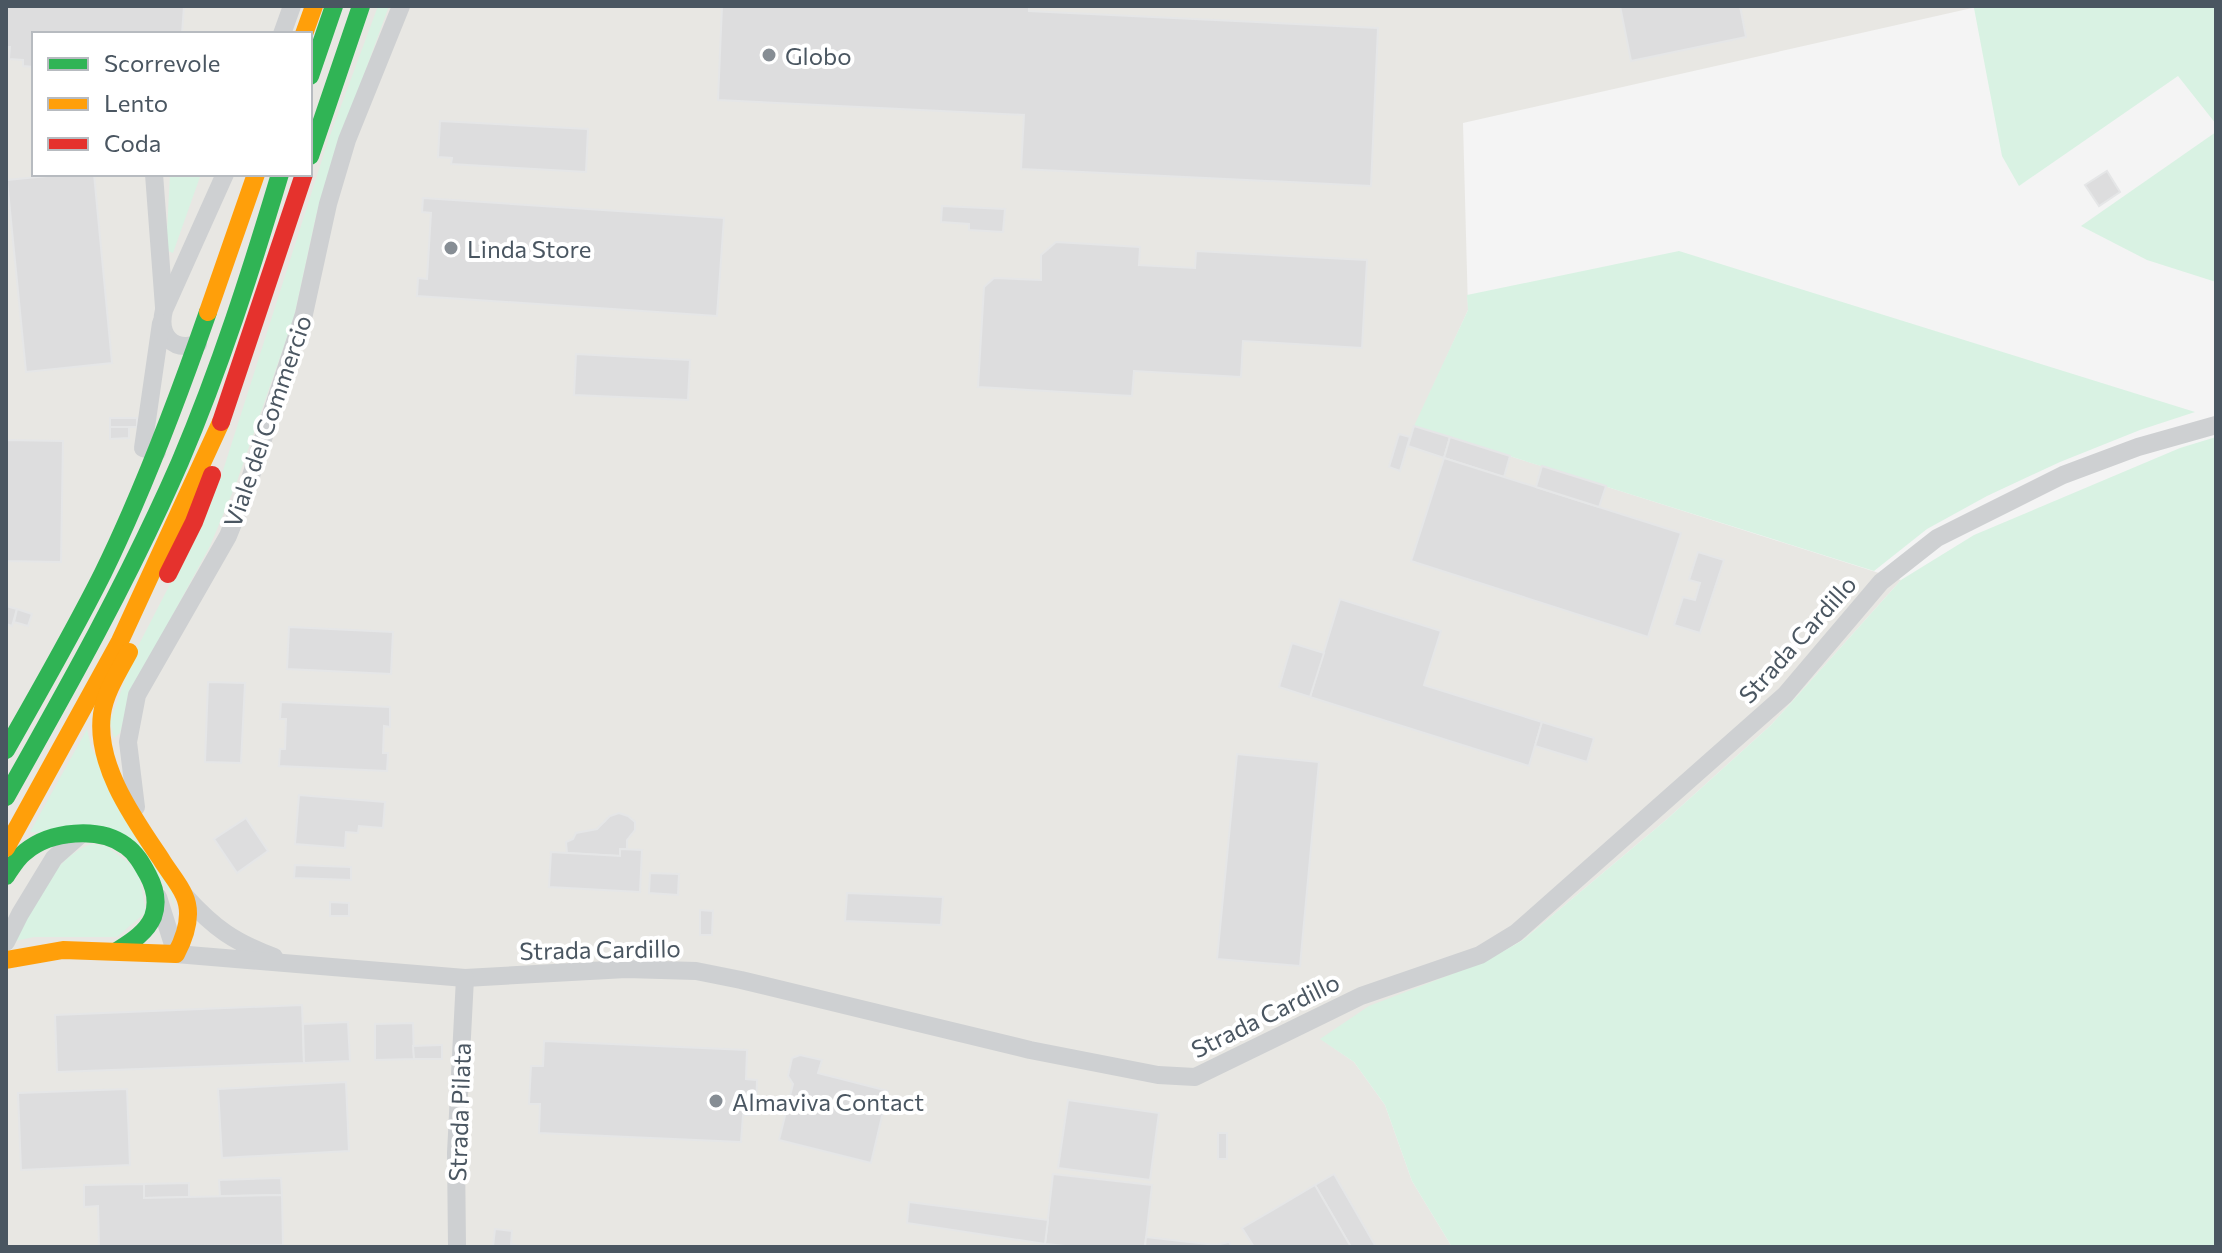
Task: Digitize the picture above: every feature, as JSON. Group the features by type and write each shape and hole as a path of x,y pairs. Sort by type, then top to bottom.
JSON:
{"main road":[{"path":"305,32 314,6"},
{"path":"312,70 334,6"},
{"path":"312,150 361,6"},
{"path":"6,750 115,548 157,452 255,176"},
{"path":"6,797 75,676 180,462 222,353 279,176"},
{"path":"6,848 120,641 172,532 229,403 303,176"},
{"path":"176,954 187,935 189,918 185,896 140,825 106,758 101,730 108,696 194,522 215,468 229,403"},
{"path":"6,876 32,847 66,835 110,838 131,849 150,876 157,906 142,935 117,951"},
{"name":"Strada Cardillo","path":"8,953 63,950 176,954"}],"street":[{"path":"283,32 292,6"},
{"name":"Viale del Commercio","path":"140,825 129,767 128,742 137,695 228,536 237,514 304,314 328,204 347,140 401,6"},
{"path":"154,176 162,316 166,337 178,345 198,344"},
{"path":"157,452 143,448 162,316 224,176"},
{"name":"Strada Cardillo","path":"176,954 465,978 626,969 696,971 1030,1050 1158,1075 1195,1077 1361,996 1480,955 1516,933 1785,695 1881,582 1937,538 2063,475 2138,447 2216,425"},
{"path":"8,953 54,858 80,835"},
{"path":"156,892 176,954"},
{"path":"185,896 207,921 234,941 295,964"},
{"name":"Strada Pilata","path":"457,1247 456,1153 465,978"}],"shaded area":[{"path":"6,6 1981,6 1463,123 1468,310 1415,426 1901,580 1771,725 1666,820 1523,940 1486,961 1321,1039 1354,1062 1385,1105 1412,1181 1452,1247 6,1247"}],"green space":[{"path":"378,6 389,6 331,165 316,216 294,317 236,484 210,546 130,694 120,733 114,738 110,722 134,654 198,530 220,480 328,141"},
{"path":"2216,6 2216,124 2178,76 2019,186 2002,156 1974,8"},
{"path":"2216,132 2216,282 2147,260 2081,226"},
{"path":"170,176 200,176 173,253 166,250"},
{"path":"1679,251 2195,412 2060,462 1987,496 1927,529 1874,571 1414,426 1468,310 1467,295"},
{"path":"2216,437 2216,1247 1452,1247 1412,1181 1385,1105 1354,1062 1320,1039 1369,1006 1486,961 1523,940 1666,820 1771,725 1901,580 1974,535 2180,448"},
{"path":"87,729 91,747 172,892 175,910 170,893 136,841 30,832"},
{"path":"91,844 106,846 138,870 146,912 117,937 34,937 15,941 54,872 65,860"}],"building":[{"path":"7,6 184,6 182,32 32,32 32,67 23,66 23,60 9,59 10,47 6,47"},
{"path":"722,6 1029,6 1029,11 1378,28 1371,186 1021,169 1024,115 718,100"},
{"path":"1620,6 1740,6 1746,37 1631,61"},
{"path":"440,121 588,129 586,172 451,164 452,158 438,157"},
{"path":"2107,171 2120,192 2099,206 2085,185"},
{"path":"94,176 112,363 26,372 7,180"},
{"path":"423,198 724,218 717,316 417,296 418,278 427,279 431,213 422,212"},
{"path":"942,206 1005,209 1003,232 969,230 969,224 941,222"},
{"path":"1056,242 1140,247 1139,265 1195,268 1196,251 1367,260 1362,348 1243,341 1241,377 1134,371 1132,396 978,387 984,287 994,278 1041,280 1041,255"},
{"path":"576,354 690,360 688,400 574,395"},
{"path":"110,418 137,418 137,427 110,427"},
{"path":"1414,426 1450,437 1444,458 1408,446"},
{"path":"110,427 129,427 129,438 110,439"},
{"path":"1399,434 1410,437 1400,471 1389,467"},
{"path":"1450,437 1510,456 1504,477 1444,458"},
{"path":"6,440 63,441 61,562 6,561"},
{"path":"1444,458 1681,533 1648,637 1411,561"},
{"path":"1542,466 1606,486 1599,507 1536,487"},
{"path":"1698,552 1724,560 1700,633 1674,625 1683,597 1695,600 1700,583 1689,580"},
{"path":"1340,599 1441,631 1424,685 1542,722 1529,766 1310,697"},
{"path":"6,606 17,609 12,626 6,624"},
{"path":"17,609 32,614 28,626 14,622"},
{"path":"289,627 393,632 391,674 287,669"},
{"path":"1292,643 1324,653 1310,697 1279,687"},
{"path":"208,682 245,683 241,763 205,762"},
{"path":"281,702 390,707 390,727 384,726 383,753 388,753 387,771 279,766 280,749 285,749 286,719 280,719"},
{"path":"1542,722 1594,738 1587,762 1535,746"},
{"path":"1237,754 1319,762 1300,966 1217,959"},
{"path":"299,795 385,802 383,828 359,826 358,833 346,832 345,848 295,844"},
{"path":"619,813 635,822 635,830 627,840 627,849 620,849 620,856 567,853 566,842 573,839 576,833 597,829 610,816"},
{"path":"246,818 268,851 237,873 214,839"},
{"path":"620,849 642,850 640,892 549,887 551,852 620,856"},
{"path":"295,865 351,867 351,880 294,878"},
{"path":"650,873 679,874 678,895 649,893"},
{"path":"847,893 943,897 941,925 845,921"},
{"path":"330,902 349,903 349,916 330,916"},
{"path":"700,910 713,911 712,935 700,935"},
{"path":"302,1005 304,1063 57,1072 55,1015"},
{"path":"348,1022 350,1061 304,1063 303,1024"},
{"path":"413,1023 414,1059 375,1060 375,1024"},
{"path":"544,1041 747,1050 746,1079 757,1080 756,1115 743,1115 741,1142 539,1133 540,1104 529,1104 531,1066 543,1066"},
{"path":"442,1045 442,1059 414,1059 413,1046"},
{"path":"800,1055 822,1060 818,1073 888,1091 871,1163 779,1140 793,1084 788,1076 792,1058"},
{"path":"346,1082 349,1151 222,1158 218,1089"},
{"path":"127,1089 130,1165 21,1170 18,1093"},
{"path":"1068,1100 1159,1113 1150,1180 1058,1168"},
{"path":"1218,1133 1227,1133 1227,1159 1218,1159"},
{"path":"1053,1174 1152,1185 1145,1247 1045,1244"},
{"path":"1334,1174 1376,1247 1351,1247 1315,1185"},
{"path":"281,1178 282,1195 220,1196 219,1180"},
{"path":"189,1183 189,1197 144,1198 144,1184"},
{"path":"144,1184 144,1198 282,1195 283,1245 99,1247 98,1206 84,1207 84,1185"},
{"path":"1315,1185 1351,1247 1254,1247 1242,1228"},
{"path":"909,1202 1048,1220 1045,1244 907,1223"},
{"path":"495,1229 512,1231 511,1244 523,1247 493,1247"},
{"path":"1146,1237 1216,1245 1229,1242 1232,1247 1145,1247"}],"traffic: fast":[{"path":"312,70 334,6"},
{"path":"312,150 361,6"},
{"path":"6,797 119,590 180,462 234,319 279,176"},
{"path":"6,750 80,618 118,541 159,444 208,312"},
{"path":"6,876 25,852 48,839 89,834 126,846 150,880 155,906 146,928 117,951"}],"traffic: slow":[{"path":"305,32 314,6"},
{"path":"208,312 255,176"},
{"path":"6,848 120,641 221,422"},
{"path":"6,960 63,950 176,954 182,940 188,918 187,902 139,827 110,772 104,753 102,714 106,698 129,652"}],"traffic: jam":[{"path":"221,422 303,176"},
{"path":"168,574 194,522 212,475"}],"place":[{"name":"Globo","path":"769,55"},
{"name":"Linda Store","path":"451,248"},
{"name":"Almaviva Contact","path":"716,1101"}]}
